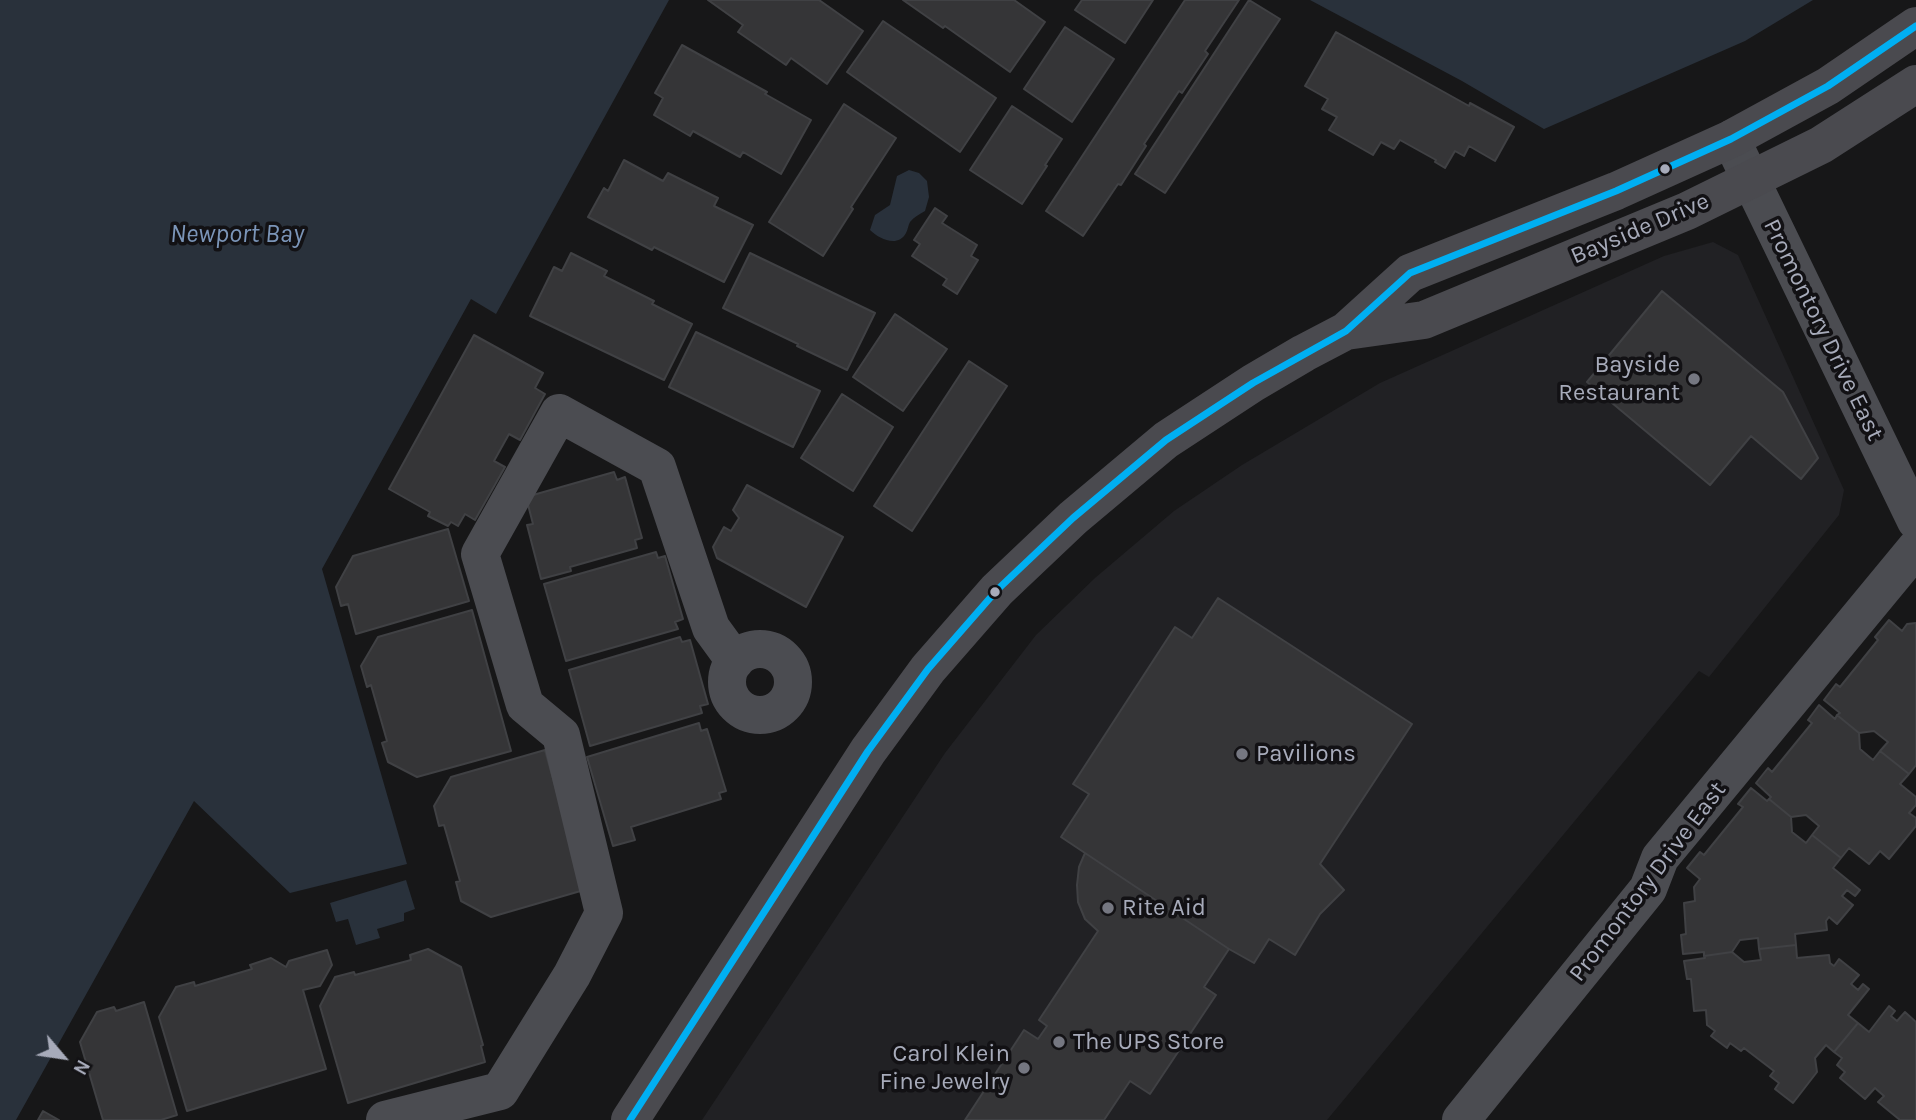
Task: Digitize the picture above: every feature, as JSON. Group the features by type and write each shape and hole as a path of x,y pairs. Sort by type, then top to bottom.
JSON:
{"main road":[{"name":"Bayside Drive","path":"630,1120 868,751 928,669 997,590 1073,518 1166,440 1253,383 1346,331 1410,273 1616,191 1731,139 1828,86 1916,26"},
{"name":"Bayside Drive","path":"1346,331 1423,320 1687,211 1821,145 1916,84"}],"street":[{"name":"Promontory Drive East","path":"1731,139 1916,521"},
{"path":"385,1120 500,1091 572,975 604,914 561,735 525,705 480,554 559,413 657,467 711,628 734,661"},
{"name":"Promontory Drive East","path":"1461,1120 1648,889 1660,858 1916,548"}],"shaded area":[{"path":"1713,242 1738,255 1844,490 1839,515 1709,677 1699,671 1327,1120 702,1120 945,753 1036,635 1095,578 1174,511 1242,465 1380,383 1664,256"}],"water":[{"name":"Newport Bay","path":"0,0 669,0 496,314 471,299 322,569 407,864 290,893 194,801 16,1120 0,1120"},
{"path":"1310,0 1813,0 1745,41 1544,129 1462,81"},
{"path":"909,170 919,173 927,181 929,197 925,211 910,222 903,238 888,241 870,230 875,215 890,205 897,176"},
{"path":"406,880 415,909 404,913 404,921 377,929 380,938 356,945 348,919 336,922 330,903"}],"building":[{"path":"708,0 819,0 863,31 827,84 791,58 786,65 738,32 743,25"},
{"path":"903,0 1014,0 1045,22 1010,72"},
{"path":"1082,0 1153,0 1125,43 1075,10"},
{"path":"1185,0 1239,0 1205,51 1208,54 1182,93 1179,91 1121,185 1118,184 1083,236 1046,211"},
{"path":"1249,0 1280,19 1165,193 1135,174"},
{"path":"883,21 996,98 960,152 847,72"},
{"path":"1065,27 1114,59 1072,122 1024,89"},
{"path":"1336,32 1469,106 1470,103 1514,127 1495,161 1469,146 1464,156 1455,151 1445,168 1400,140 1394,149 1381,142 1373,155 1329,130 1337,117 1322,109 1328,99 1305,86"},
{"path":"682,45 811,120 781,174 743,152 740,157 693,131 690,136 654,115 663,98 655,93"},
{"path":"844,104 896,138 823,256 769,222"},
{"path":"1012,106 1062,139 1022,204 970,170"},
{"path":"624,160 663,181 668,173 718,198 714,206 753,225 724,282 654,247 652,250 588,217 604,188 608,191"},
{"path":"935,208 947,216 942,223 977,245 971,256 978,260 957,294 943,285 947,279 912,256 920,244 914,240"},
{"path":"571,253 607,271 604,276 692,324 664,380 530,316 554,267 562,271"},
{"path":"750,253 875,313 847,370 723,308"},
{"path":"1662,291 1783,392 1818,458 1801,479 1751,436 1710,485 1587,382"},
{"path":"895,314 947,349 903,411 853,377"},
{"path":"696,332 820,391 793,447 669,387"},
{"path":"474,335 543,373 535,388 545,394 520,440 509,434 494,461 505,467 475,520 465,514 458,526 451,522 448,526 428,516 430,512 389,489"},
{"path":"969,361 1007,386 912,531 874,506"},
{"path":"842,394 893,427 853,491 801,458"},
{"path":"614,472 617,480 625,477 642,538 635,540 637,548 570,567 571,571 541,579 527,525 533,524 526,497"},
{"path":"747,485 843,537 806,607 717,558 713,547 724,527 731,531 739,518 733,510"},
{"path":"448,529 469,601 356,634 348,604 341,606 336,587 353,556"},
{"path":"656,552 658,558 665,556 683,619 675,622 678,629 566,661 544,584"},
{"name":"Pavilions","path":"1218,598 1412,724 1320,864 1344,890 1320,914 1295,955 1269,939 1254,963 1061,837 1089,794 1073,784 1175,627 1192,638"},
{"path":"472,610 511,751 417,777 388,762 382,743 387,741 371,685 367,687 361,666 378,637"},
{"path":"1889,620 1902,631 1907,624 1916,623 1916,765 1909,774 1880,751 1888,742 1874,731 1859,733 1824,700 1836,684 1840,687 1878,640 1875,637"},
{"path":"680,637 682,642 690,640 708,704 700,706 702,713 590,746 569,670"},
{"path":"1819,705 1835,719 1837,715 1859,733 1860,749 1873,760 1880,751 1909,774 1900,784 1916,797 1916,805 1909,813 1916,818 1916,826 1889,859 1880,851 1869,864 1849,848 1841,858 1812,835 1819,826 1806,815 1791,817 1769,799 1771,797 1756,783 1768,768 1772,772 1812,723 1808,720"},
{"path":"699,723 701,731 707,729 726,791 719,793 721,799 631,827 635,840 613,846 587,757"},
{"path":"545,750 584,890 491,917 461,901 456,882 460,881 444,825 439,826 434,806 451,777"},
{"path":"1751,788 1791,817 1792,832 1806,843 1812,835 1841,858 1833,868 1860,890 1855,896 1847,890 1842,896 1853,905 1837,924 1829,917 1826,921 1827,930 1795,934 1796,945 1759,949 1758,938 1740,940 1732,952 1704,956 1704,952 1683,954 1681,935 1686,934 1684,903 1695,901 1694,887 1700,879 1687,868 1700,852 1704,855 1743,807 1738,804"},
{"path":"1085,853 1229,949 1204,987 1216,995 1150,1094 1130,1081 1104,1120 965,1120 1024,1030 1038,1039 1047,1026 1039,1020 1098,931 1085,919 1078,902 1079,867"},
{"path":"1796,945 1797,958 1829,955 1830,963 1834,966 1839,959 1859,975 1851,984 1858,990 1863,984 1869,989 1848,1015 1858,1023 1834,1052 1826,1045 1815,1058 1817,1072 1793,1103 1775,1089 1779,1083 1770,1076 1774,1071 1744,1048 1741,1051 1730,1043 1727,1048 1711,1036 1715,1031 1707,1025 1706,1010 1694,1011 1691,979 1687,979 1684,961 1732,952 1744,962 1761,960 1759,949"},
{"path":"428,949 461,967 483,1045 481,1046 485,1062 348,1103 320,1006 335,977 354,972 355,975 411,960 410,955"},
{"path":"327,950 332,965 320,986 303,990 326,1069 187,1111 159,1017 176,987 194,982 195,986 252,969 250,965 271,958 286,967 289,961"},
{"path":"144,1002 177,1115 161,1120 103,1120 80,1042 97,1012 114,1007 116,1011"},
{"path":"1889,1006 1895,1011 1891,1016 1897,1021 1905,1012 1916,1022 1916,1120 1900,1120 1878,1102 1884,1096 1875,1088 1865,1099 1840,1078 1845,1072 1837,1065 1842,1058 1834,1052 1858,1023 1869,1032"},
{"path":"43,1111 59,1120 38,1120"}],"transit line":[{"path":"630,1120 868,751 928,669 997,590 1073,518 1166,440 1253,383 1346,331 1410,273 1616,191 1731,139 1828,86 1916,26"}],"place":[{"name":"Bayside Restaurant","path":"1694,379"},
{"name":"Pavilions","path":"1242,754"},
{"name":"Rite Aid","path":"1108,908"},
{"name":"The UPS Store","path":"1059,1042"},
{"name":"Carol Klein Fine Jewelry","path":"1024,1068"}]}
